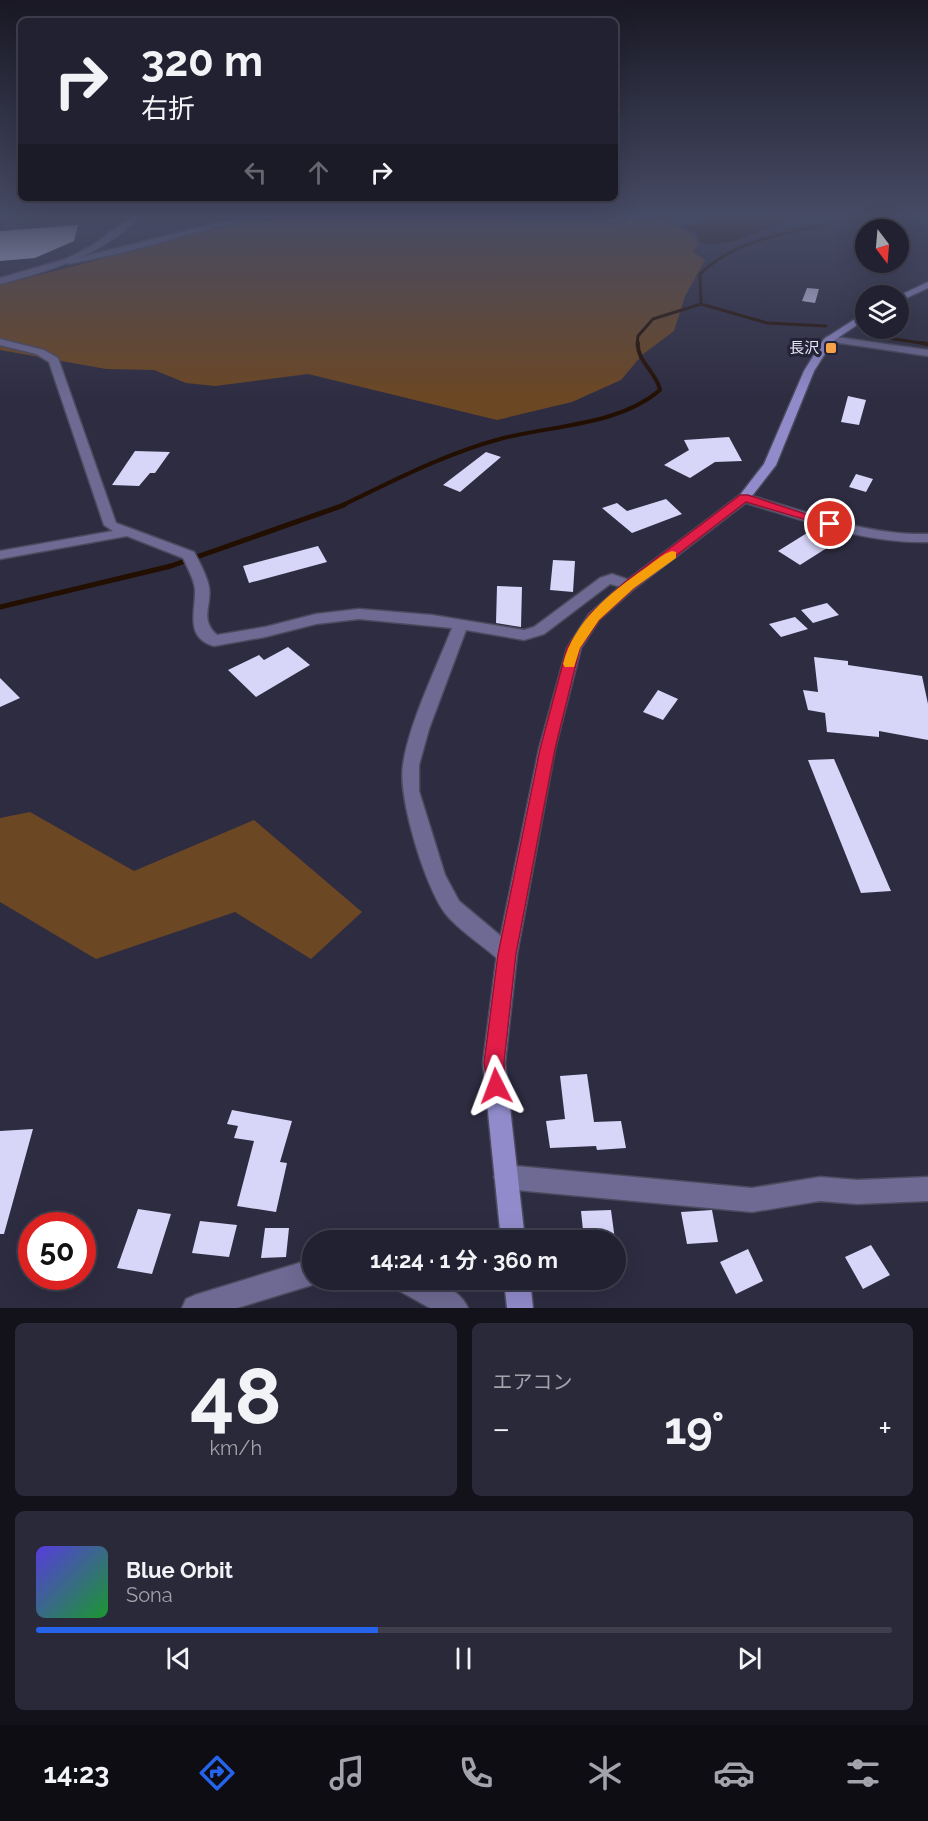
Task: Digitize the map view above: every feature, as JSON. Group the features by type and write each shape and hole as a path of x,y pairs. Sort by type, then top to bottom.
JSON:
{"main road":[{"path":"909,294 928,285"},
{"path":"512,1230 494,1063 507,954 547,749 574,648 594,617 630,585 744,498 770,465 809,371 829,339 855,322"},
{"path":"518,1290 520,1308"}],"street":[{"path":"829,339 928,353"},
{"path":"0,342 40,352 54,360 110,525 189,555 202,588 199,607 202,630 214,641 316,619 359,614 432,620 524,635 539,632 604,581 612,578 630,585"},
{"path":"744,498 830,524 898,539 928,538"},
{"path":"0,555 127,532"},
{"path":"460,626 421,729 411,765 410,791 436,877 452,907 507,954"},
{"path":"506,1177 752,1200 820,1189 857,1192 928,1189"},
{"path":"195,1308 302,1275"},
{"path":"423,1290 455,1308"}],"shaded area":[{"path":"27,278 695,278 685,296 674,331 642,355 621,380 572,402 497,420 308,374 215,386 186,383 154,370 106,369 0,350 0,285"},
{"path":"30,812 134,871 254,820 362,912 311,959 235,912 96,959 0,902 0,818"}],"building":[{"path":"807,288 819,289 815,303 802,301"},
{"path":"848,396 866,400 859,425 841,422"},
{"path":"729,437 742,461 715,462 690,478 664,465 689,450 684,440"},
{"path":"135,451 170,452 155,473 150,473 139,486 112,485"},
{"path":"486,452 501,457 460,492 443,485"},
{"path":"856,474 873,479 866,492 849,487"},
{"path":"666,499 682,514 632,533 602,508 617,503 627,511"},
{"path":"807,533 830,546 800,565 778,551"},
{"path":"318,546 327,562 249,583 243,566"},
{"path":"553,560 575,561 573,592 550,590"},
{"path":"497,586 522,587 521,627 496,623"},
{"path":"827,603 839,615 813,623 801,610"},
{"path":"795,617 808,629 781,637 769,624"},
{"path":"288,647 310,665 256,697 228,670 259,655 264,660"},
{"path":"814,657 848,661 848,665 922,676 928,704 928,740 879,731 879,737 827,732 825,713 808,710 803,690 818,692"},
{"path":"0,678 20,698 0,707"},
{"path":"658,690 678,699 663,720 643,712"},
{"path":"834,759 891,891 861,893 808,760"},
{"path":"587,1074 594,1122 621,1121 626,1148 597,1150 596,1146 550,1148 546,1121 565,1119 560,1076"},
{"path":"232,1110 292,1121 280,1162 287,1163 276,1212 237,1206 254,1141 234,1138 238,1126 227,1124"},
{"path":"33,1129 4,1234 0,1234 0,1131"},
{"path":"138,1209 171,1214 152,1274 117,1268"},
{"path":"611,1210 614,1230 583,1230 581,1211"},
{"path":"712,1210 718,1242 687,1244 681,1212"},
{"path":"200,1221 237,1225 229,1257 192,1253"},
{"path":"265,1228 289,1228 286,1257 261,1258"},
{"path":"871,1245 890,1275 863,1289 845,1257"},
{"path":"748,1249 763,1281 736,1294 720,1262"}],"waterway":[{"path":"700,278 701,304"},
{"path":"637,345 638,336 653,319 701,304"},
{"path":"701,304 767,323 826,326"},
{"path":"894,339 928,344 922,343"},
{"path":"341,506 419,469 479,445 520,434 605,418 643,402 660,390 640,355 638,343"},
{"path":"0,607 171,566 344,505"}],"slow traffic":[{"path":"570,664 574,648 594,617 630,585 672,555"}],"place":[{"name":"長沢","path":"831,348"}],"route":[{"path":"496,1086 494,1063 507,954 547,749 574,648 594,617 630,585 675,553 744,498 830,524"}]}
